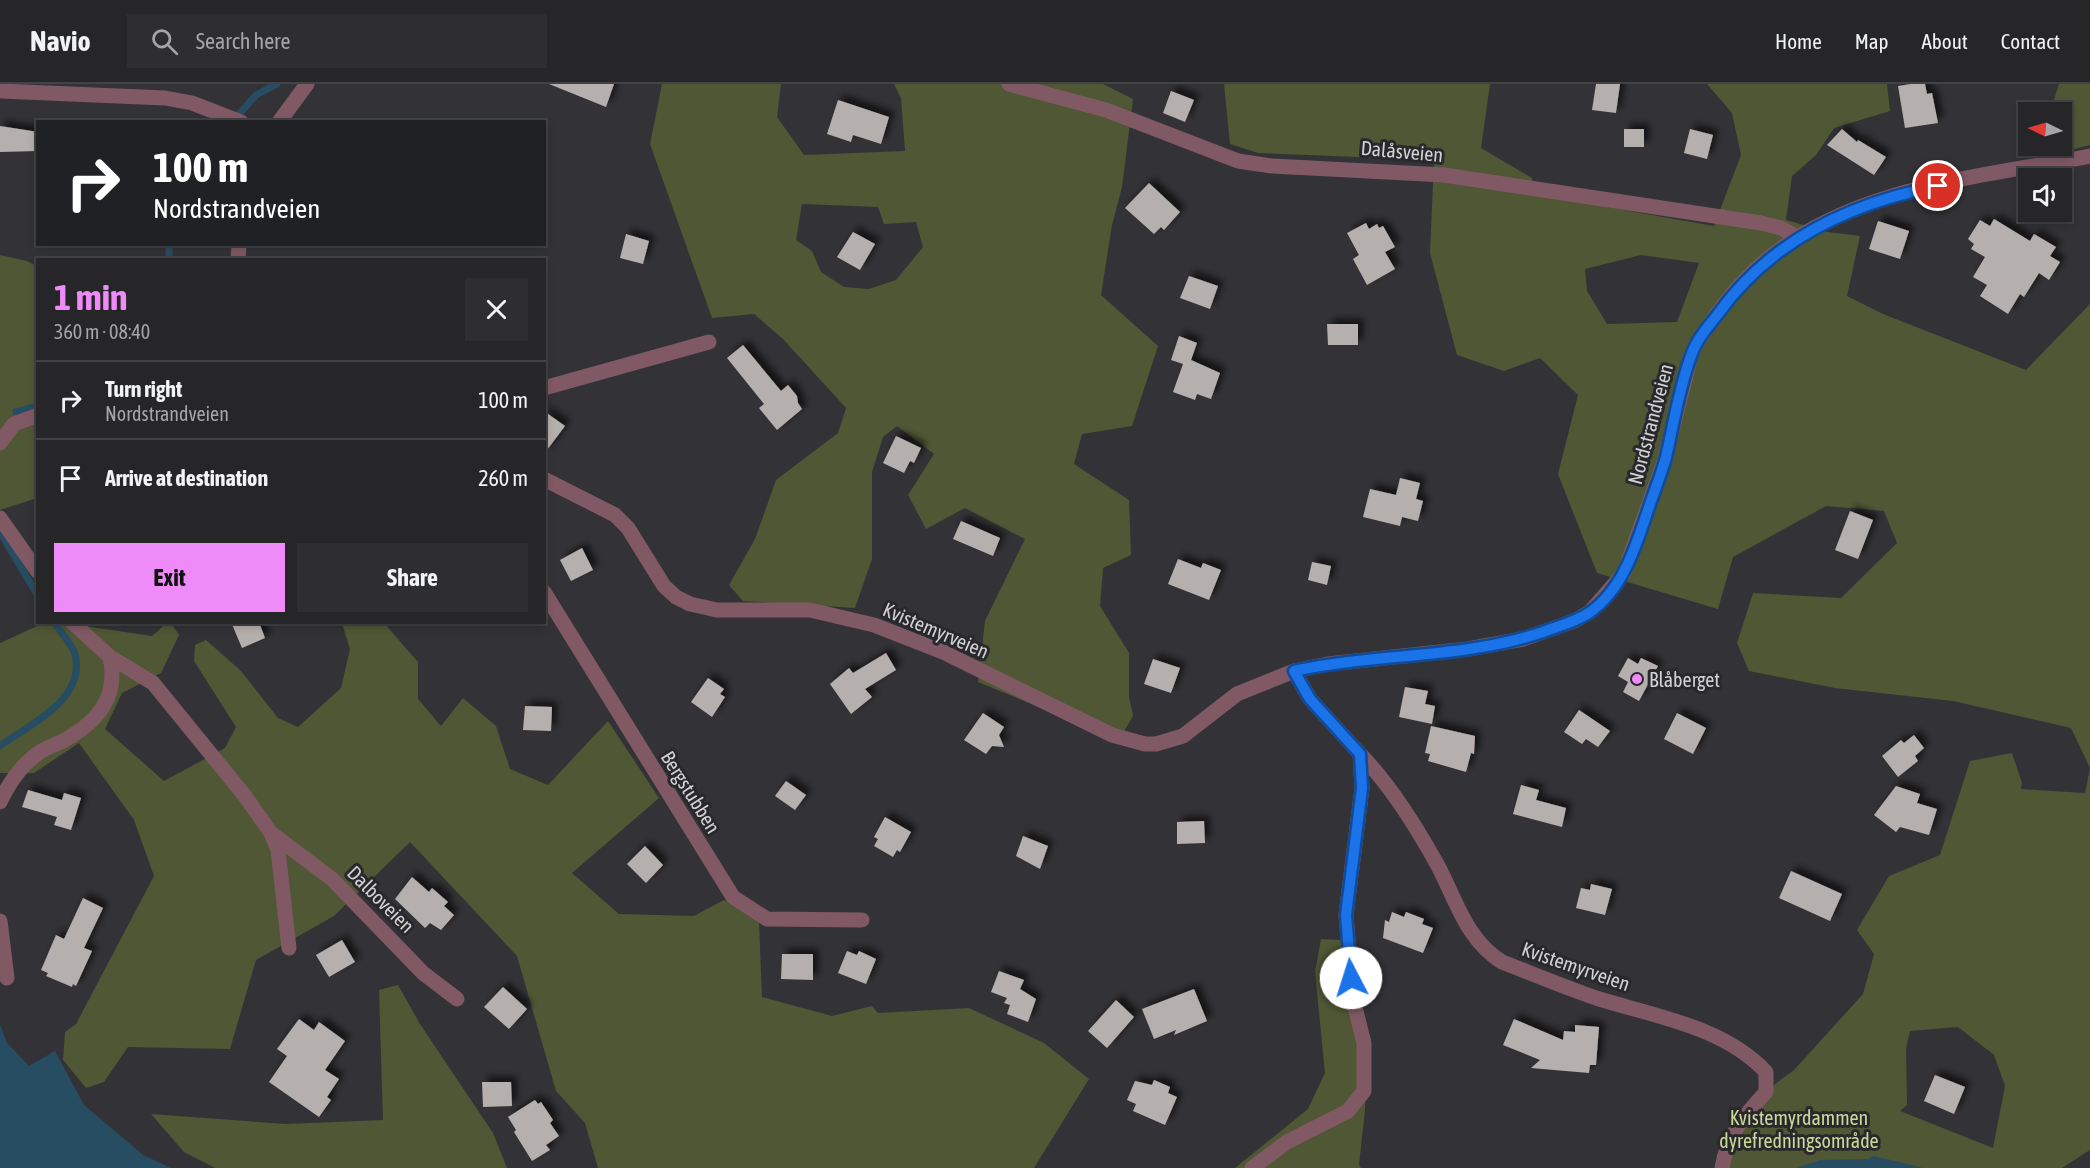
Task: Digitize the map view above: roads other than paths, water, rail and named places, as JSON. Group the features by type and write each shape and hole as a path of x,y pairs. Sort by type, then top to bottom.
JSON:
{"street":[{"path":"280,120 307,84"},
{"name":"Dalåsveien","path":"1009,84 1084,103 1139,121 1238,160 1272,166 1369,169 1490,181 1761,224 1781,228 1797,237"},
{"path":"0,91 165,98 192,103 236,120"},
{"name":"Nordstrandveien","path":"1294,671 1328,664 1468,649 1523,639 1574,621 1590,612 1624,573 1665,459 1684,380 1696,344 1744,281 1797,237 1858,207 1905,192 2090,156"},
{"path":"546,387 709,342"},
{"path":"0,443 14,424 36,416"},
{"name":"Kvistemyrveien","path":"546,480 615,515 638,542 664,586 676,597 690,604 717,610 810,610 874,625 943,652 1096,728 1129,741 1156,744 1183,736 1237,694 1294,671"},
{"path":"0,518 36,569"},
{"name":"Bergstubben","path":"546,595 732,897 767,919 862,920"},
{"name":"Dalboveien","path":"74,624 110,657 138,673 162,692 246,796 271,833 278,850 289,948"},
{"path":"0,802 19,770 40,752 76,732 104,706 112,690 114,675 110,657"},
{"path":"1252,1168 1287,1142 1348,1111 1364,1091 1364,1043 1353,999 1346,915 1362,788 1360,754 1310,699 1294,671"},
{"name":"Kvistemyrveien","path":"1360,754 1379,774 1409,818 1436,862 1470,931 1491,956 1595,997 1701,1030 1747,1055 1766,1072 1768,1086 1766,1092 1743,1117 1728,1141 1722,1168"},
{"name":"Dalboveien","path":"271,833 332,879 423,973 458,999"},
{"path":"0,921 7,978"}],"water":[{"path":"0,1025 7,1043 29,1066 55,1051 84,1105 143,1155 171,1168 0,1168"},
{"path":"1874,1156 1923,1168 1796,1168 1821,1160 1868,1159"}],"waterway":[{"path":"240,113 256,95 277,84"},
{"path":"169,246 169,258"},
{"path":"16,412 36,407"},
{"path":"0,532 36,593"},
{"path":"0,746 53,709 72,684 76,670 75,654 55,624"}],"place":[{"name":"Blåberget","path":"1637,679"}],"park label":[{"name":"Kvistemyrdammen dyrefredningsområde","path":"1799,1128"}]}
